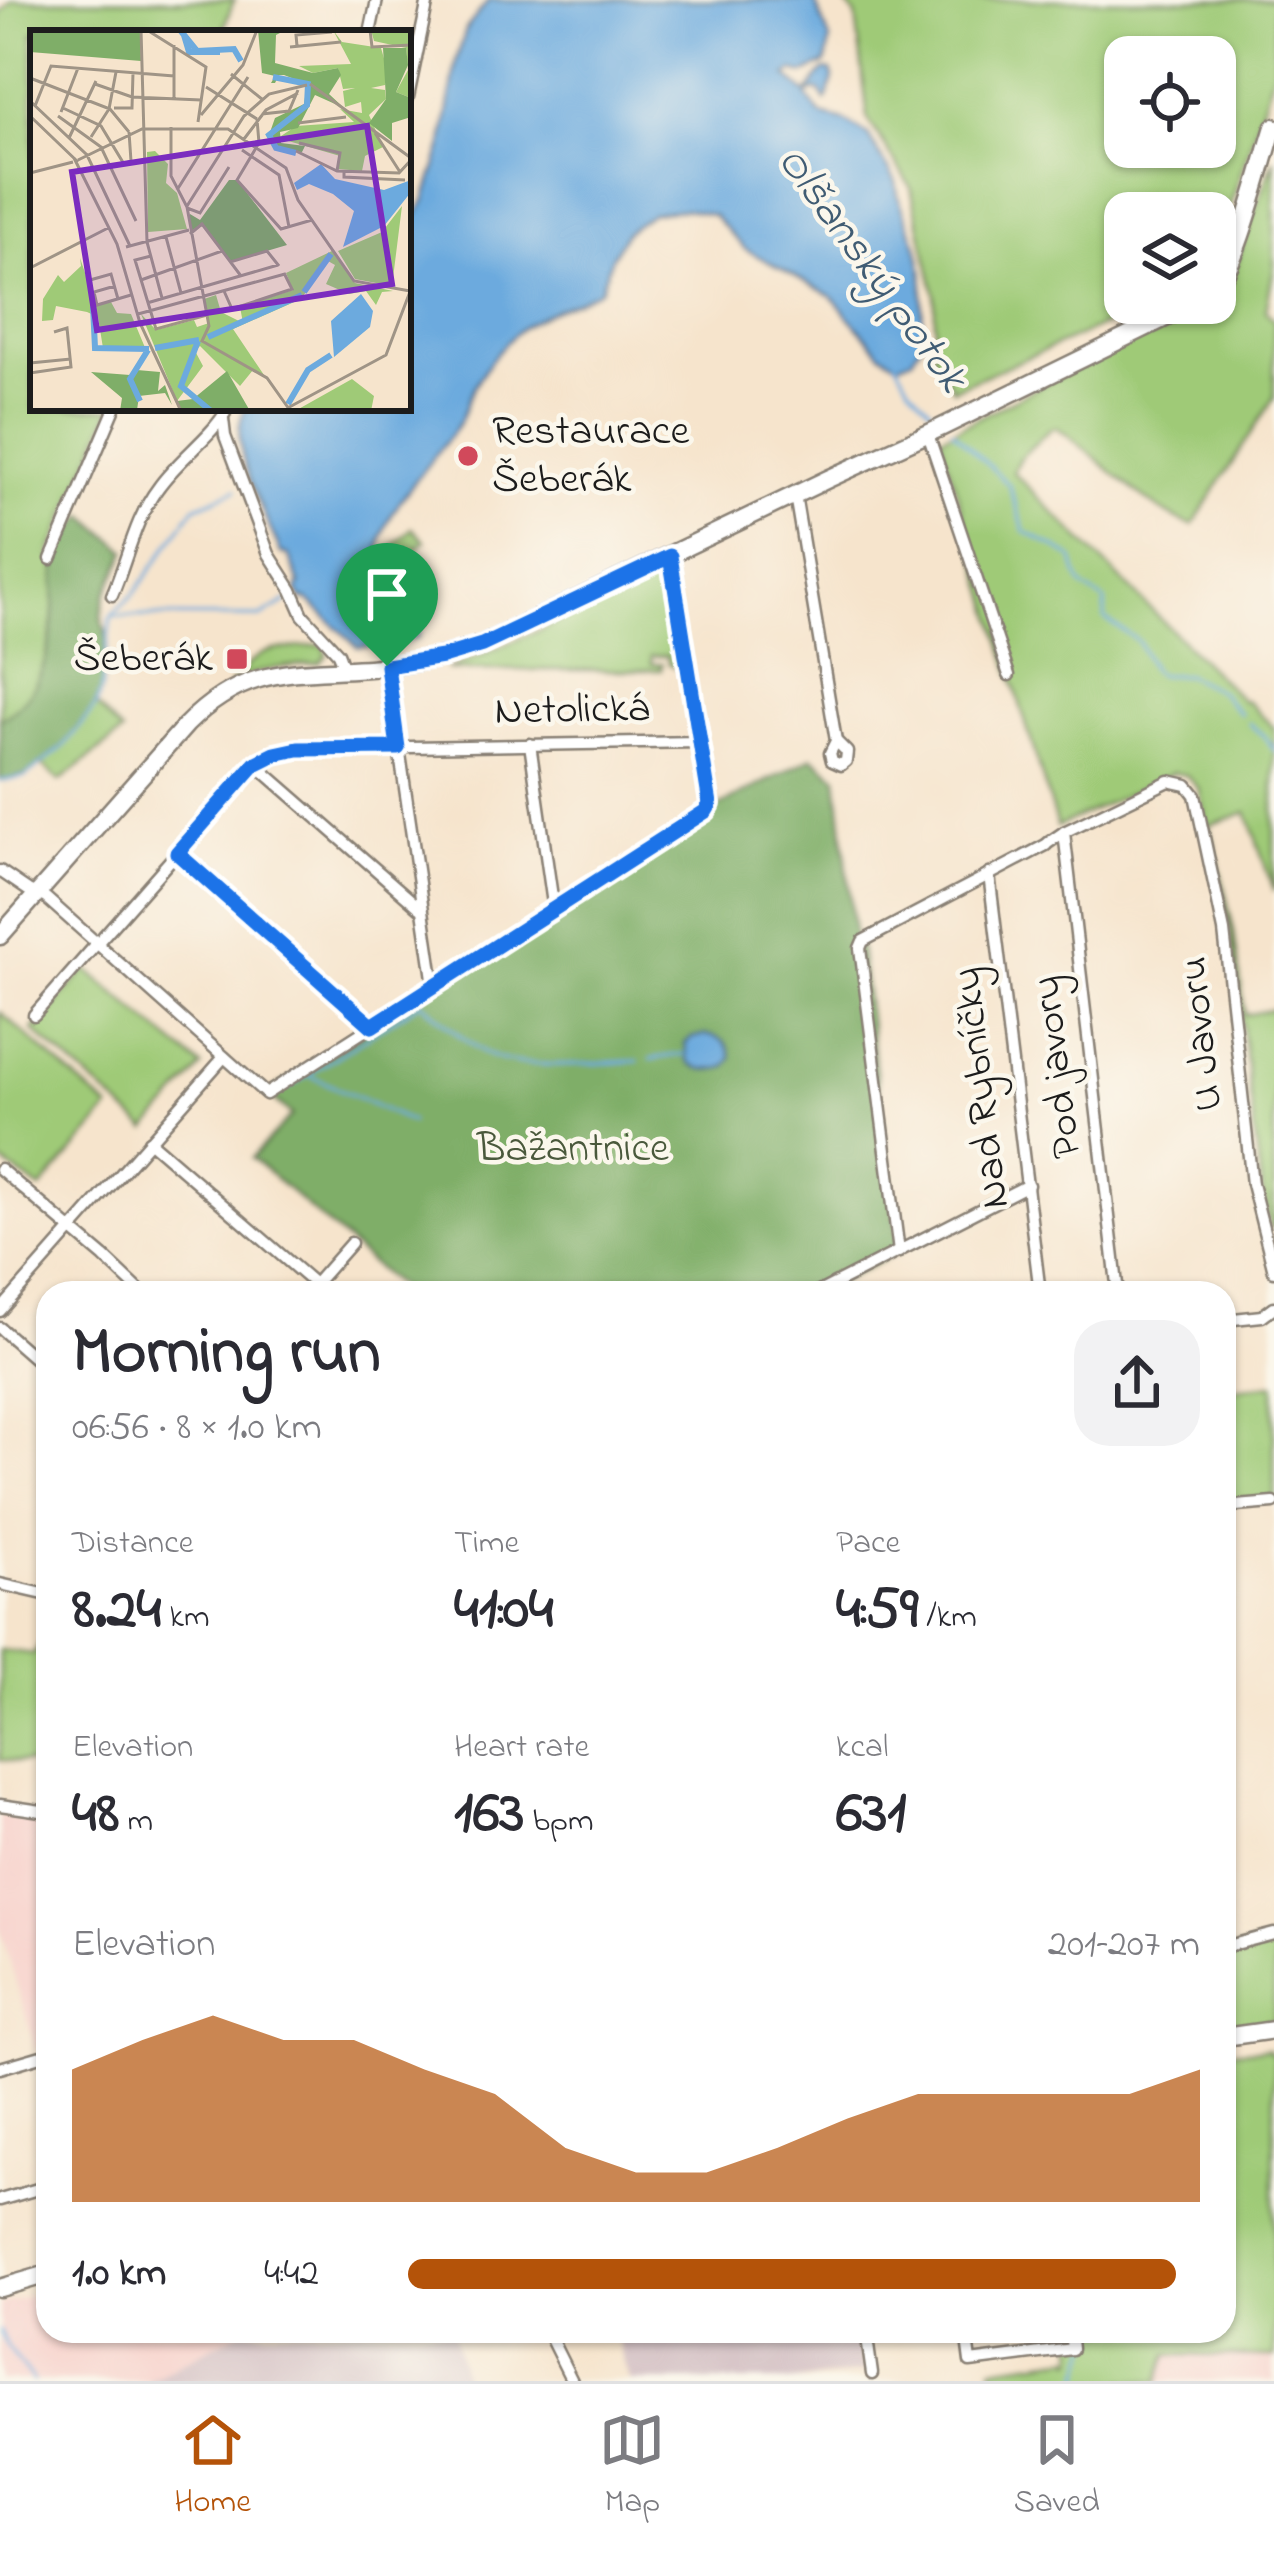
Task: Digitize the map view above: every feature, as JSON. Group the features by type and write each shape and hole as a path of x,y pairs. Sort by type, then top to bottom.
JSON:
{"street":[{"path":"371,30 377,0"},
{"path":"411,82 428,0"},
{"path":"1236,247 1274,128"},
{"path":"0,935 186,725 231,688 273,675 387,666 482,645 1153,324"},
{"path":"51,559 114,411"},
{"path":"112,595 154,492 225,413"},
{"path":"225,413 224,436 261,537 308,621 338,653 344,669"},
{"path":"939,428 1009,675"},
{"path":"795,495 836,741"},
{"path":"0,871 46,898 266,1094 706,811 710,804 670,556"},
{"path":"387,666 434,985"},
{"name":"Netolická","path":"255,764 298,749 700,742"},
{"path":"530,745 554,911"},
{"path":"34,1015 255,764 421,909"},
{"name":"U Javoru","path":"1064,832 1169,781 1187,784 1195,795 1224,931 1252,1184 1274,1271"},
{"path":"899,1252 860,947 863,941 1064,832"},
{"name":"Pod javory","path":"1064,832 1117,1281"},
{"path":"177,853 372,1026"},
{"name":"Nad Rybníčky","path":"989,874 1039,1281"},
{"path":"0,1311 224,1057"},
{"path":"149,1141 306,1281"},
{"path":"0,1169 128,1281"},
{"path":"841,1281 1028,1185"},
{"path":"323,1281 351,1243"},
{"path":"1236,1319 1262,1316 1274,1307"},
{"path":"0,1328 36,1360"},
{"path":"1236,1506 1274,1503"},
{"path":"0,1584 36,1592"},
{"path":"0,1805 36,1810"},
{"path":"1236,1944 1274,1934"},
{"path":"1236,2035 1274,2030"},
{"path":"0,2068 36,2058"},
{"path":"0,2200 36,2190"},
{"path":"0,2288 36,2278"},
{"path":"553,2343 572,2381"},
{"path":"868,2343 872,2374"},
{"path":"968,2343 970,2362 1072,2349 1071,2343"}],"shaded area":[{"path":"0,1816 36,1820 36,2050 0,1929"},
{"path":"36,2293 36,2343 219,2343 146,2381 0,2381 0,2305"},
{"path":"219,2343 456,2343 465,2381 146,2381"},
{"path":"618,2343 860,2343 864,2372 791,2381 630,2381"},
{"path":"1167,2355 1274,2357 1274,2381 1159,2381"}],"green space":[{"path":"12,0 234,0 225,30 30,30 30,411 111,411 50,554 56,588 42,668 26,697 0,719 0,14"},
{"path":"843,0 1274,0 1274,70 1235,192 1104,192 1106,324 953,389 934,356 935,295 911,188 868,119 856,16"},
{"path":"1274,159 1274,266 1266,311 1274,320 1274,397 1193,525 1158,508 1056,427 1019,459 1013,472 1274,728 1274,892 1247,812 1210,825 1234,931 1245,1015 1274,1009 1274,1227 1270,1228 1230,928 1199,789 1186,775 1173,773 1057,827 940,437 1162,324 1236,324 1236,264"},
{"path":"85,516 127,551 101,615 107,638 96,706 62,748 27,775 0,781 0,719 24,700 46,659 59,558"},
{"path":"412,528 425,541 402,563 390,549"},
{"path":"664,570 678,669 669,664 667,656 651,656 652,664 662,664 661,670 446,670 540,630"},
{"path":"324,646 327,655 320,663 263,671 230,683 262,655"},
{"path":"96,705 122,733 60,781 41,764 62,748"},
{"name":"Bažantnice","path":"813,757 837,777 855,943 860,948 899,1252 841,1281 391,1281 252,1158 292,1115 266,1094 575,902 705,814"},
{"path":"86,969 202,1067 147,1130 33,1030"},
{"path":"0,1012 110,1109 41,1189 0,1161"},
{"path":"1274,1384 1274,1498 1236,1501 1236,1389"},
{"path":"0,1650 36,1651 36,1764 0,1760"},
{"path":"1274,1940 1274,2020 1236,2028 1236,1949"},
{"path":"1268,2049 1274,2056 1274,2357 1168,2355 1159,2381 995,2381 993,2367 1076,2358 1075,2343 1236,2343 1236,2050"}],"water":[{"name":"Šeberák","path":"489,0 814,0 830,40 826,63 805,74 792,71 787,76 805,93 825,70 831,71 828,98 816,90 807,97 821,115 845,121 868,135 896,182 923,274 922,342 912,358 898,364 880,352 831,296 745,249 713,215 686,209 652,213 626,232 600,290 527,324 484,371 461,420 404,496 382,537 380,555 388,570 397,560 414,585 418,637 393,650 385,645 358,647 297,590 300,584 289,555 281,553 250,481 240,423 245,411 411,411 411,224 425,201 443,145 466,29"},
{"path":"705,1035 726,1044 732,1058 726,1067 706,1070 688,1061 685,1043"}],"waterway":[{"name":"Olšanský potok","path":"896,361 909,386 941,419"},
{"name":"Olšanský potok","path":"952,430 1009,485 1025,532 1073,559 1082,586 1105,601 1105,619 1137,640 1153,671 1186,675 1219,691 1240,714"},
{"path":"0,781 25,777 62,748 96,706 111,616 135,593 195,507 236,490"},
{"path":"114,616 261,617 287,601"},
{"path":"1248,723 1274,751"},
{"path":"420,1001 469,1043 501,1060 561,1065 638,1061"},
{"path":"288,1088 421,1002"},
{"path":"651,1059 685,1054"},
{"path":"311,1076 411,1122"},
{"path":"0,2331 33,2381"},
{"path":"1080,2381 1091,2343"}],"place":[{"name":"Restaurace Šeberák","path":"468,456"},
{"name":"Šeberák","path":"237,659"}],"route":[{"path":"670,556 710,804 554,911 372,1026 177,853 255,764 275,754 298,749 398,748 387,666 482,645 670,556"}]}
